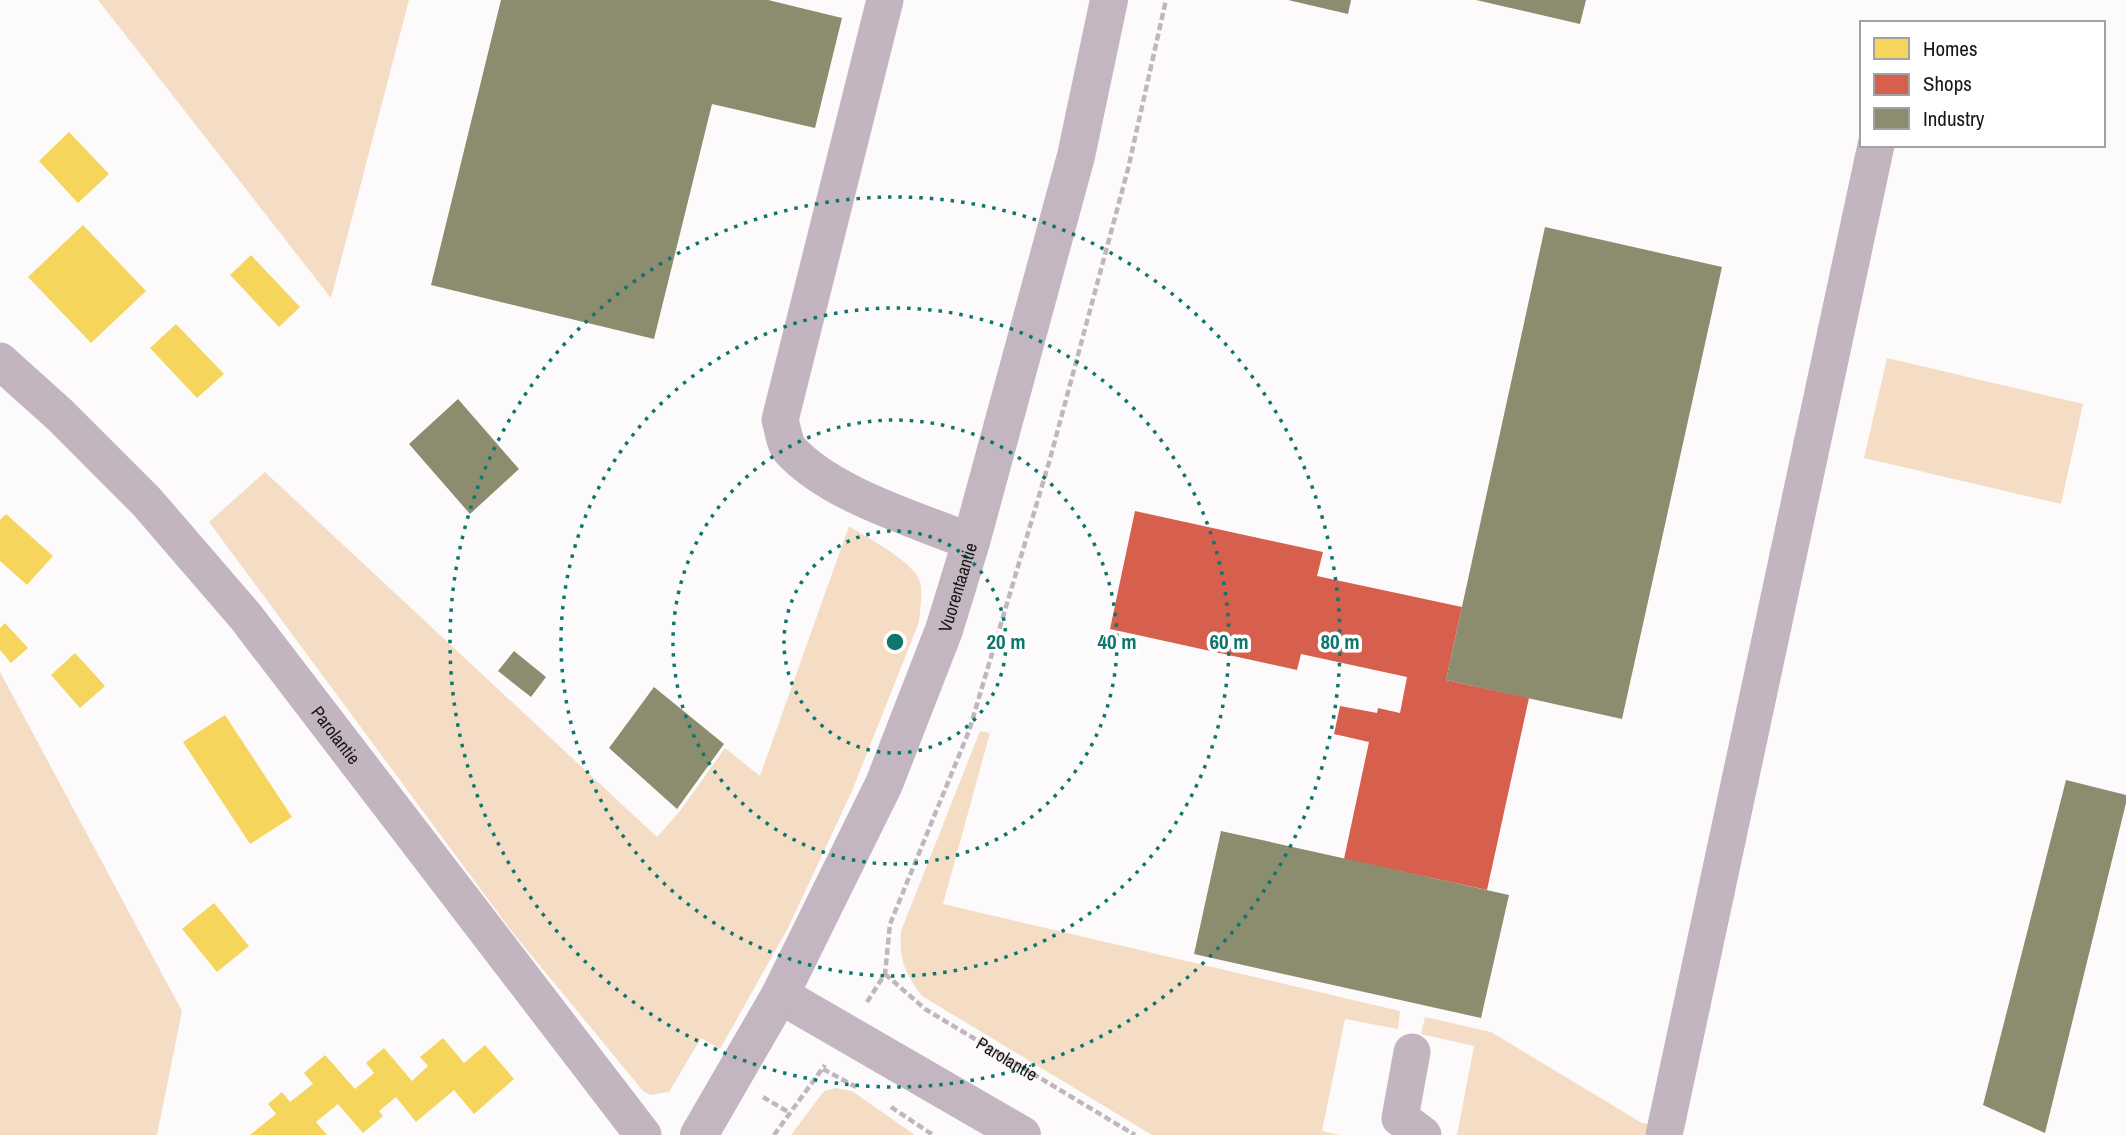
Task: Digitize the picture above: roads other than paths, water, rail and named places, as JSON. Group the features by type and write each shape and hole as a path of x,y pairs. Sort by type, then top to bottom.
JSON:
{"main road":[{"name":"Vuorentaantie","path":"699,1135 780,995 884,784 944,630 971,542 1076,156 1109,0"},
{"path":"780,995 1022,1135"}],"street":[{"path":"884,0 780,420 788,448 817,472 857,496 971,542"},
{"path":"1664,1135 1876,147"},
{"name":"Parolantie","path":"0,361 60,415 146,501 246,617 643,1135"},
{"path":"1412,1052 1400,1118 1423,1135"}]}
